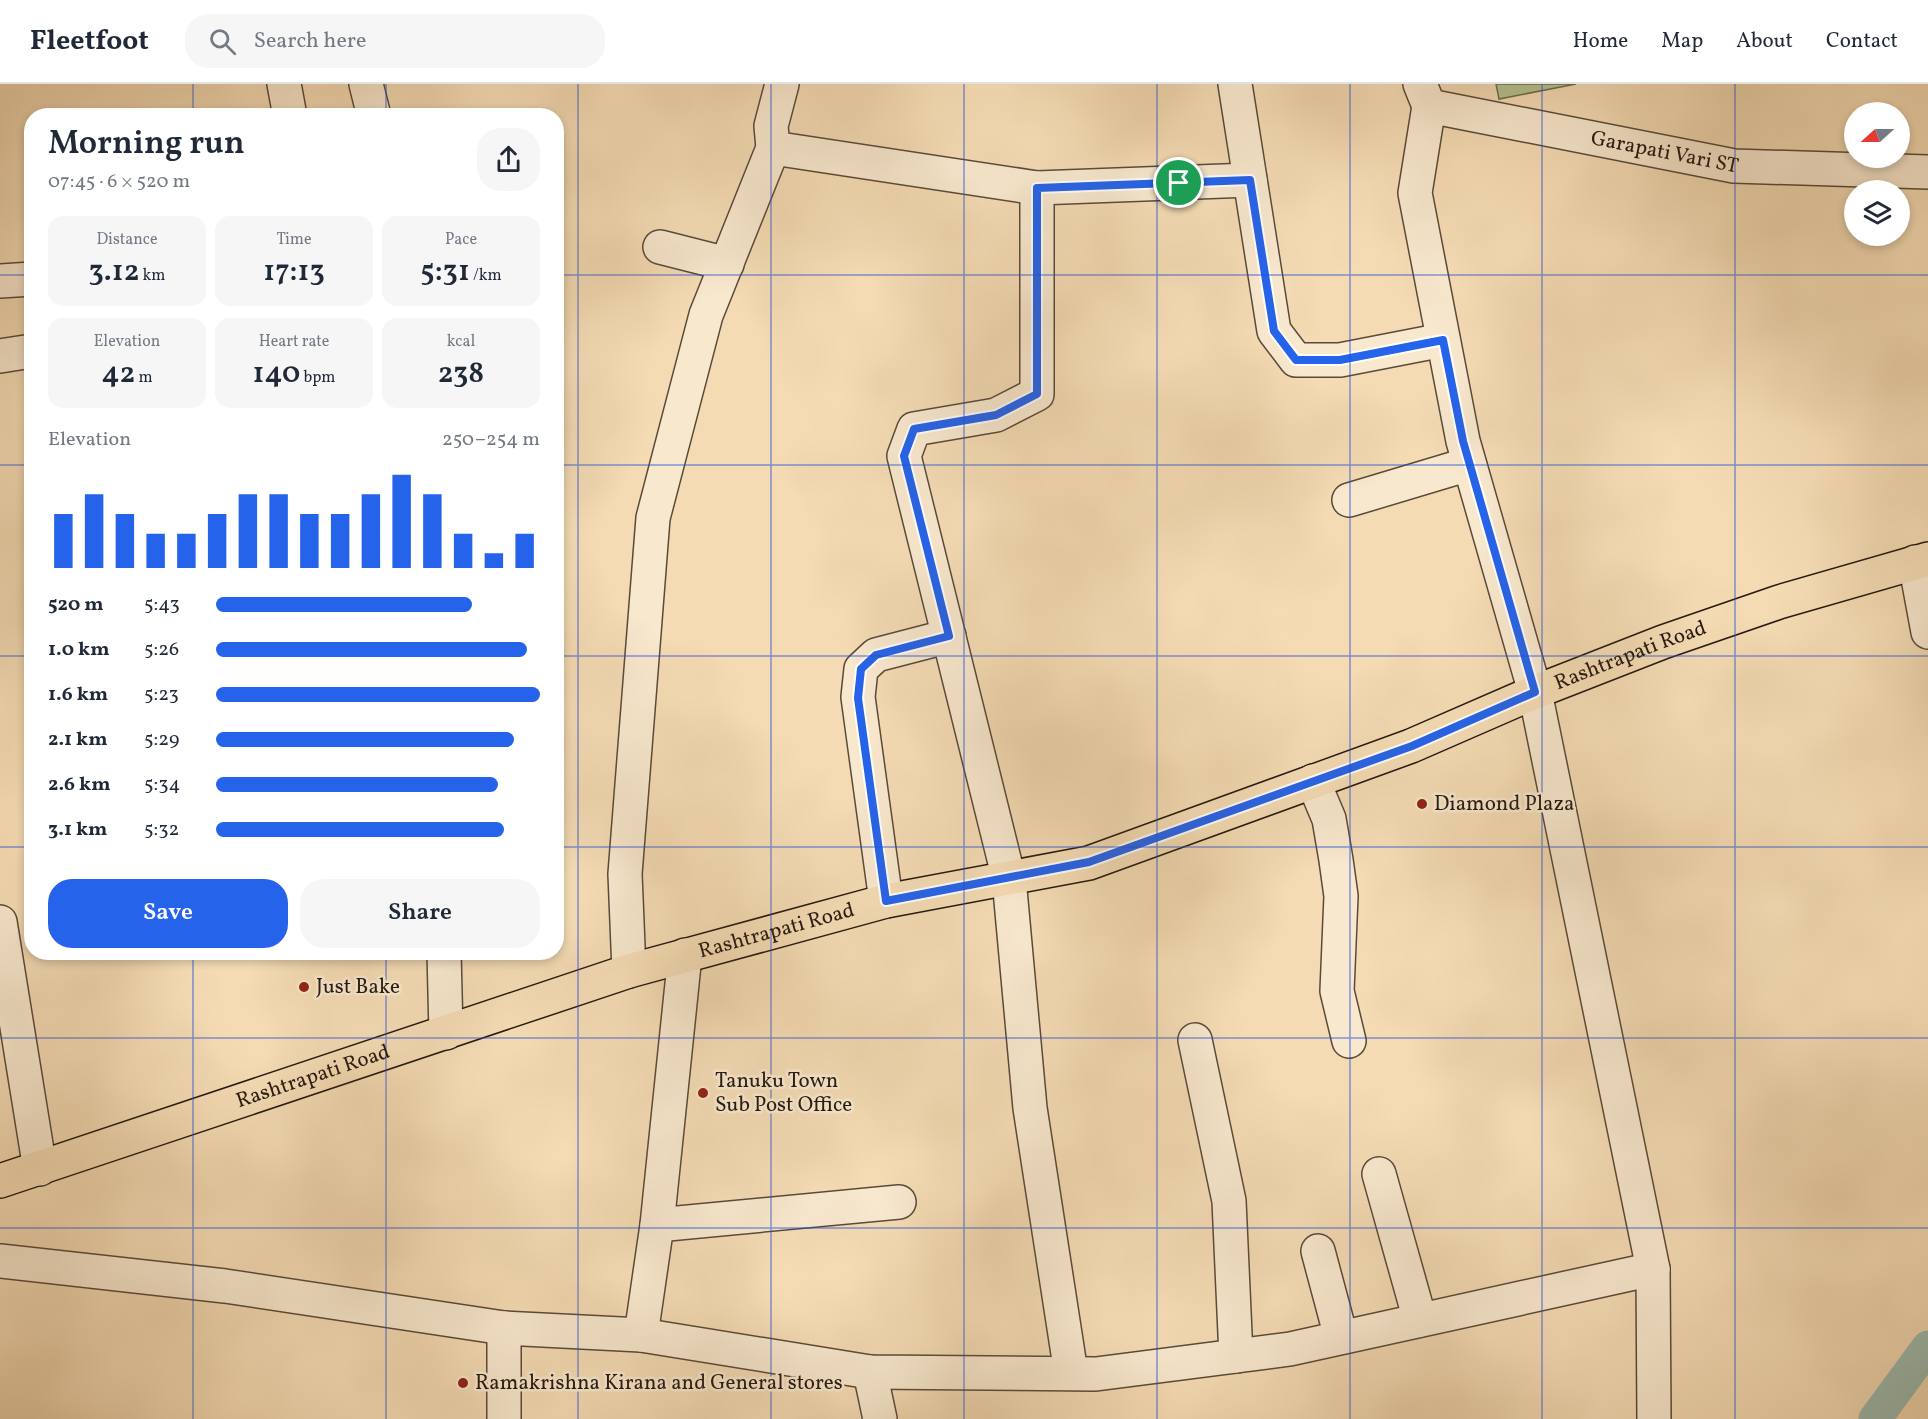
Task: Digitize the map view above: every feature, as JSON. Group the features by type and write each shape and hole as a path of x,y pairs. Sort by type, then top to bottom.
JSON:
{"main road":[{"name":"Rashtrapati Road","path":"0,1181 629,971 886,901 1089,862 1412,746 1535,692 1705,628 1921,560"}],"street":[{"path":"284,84 288,108"},
{"path":"366,84 372,108"},
{"path":"629,971 625,873 653,518 706,315 773,148 771,126 782,84"},
{"path":"1235,84 1274,331 1296,360 1340,360 1443,340"},
{"path":"1425,95 1415,193 1469,465 1535,692 1653,1269 1654,1419"},
{"name":"Garapati Vari ST","path":"1425,95 1734,166 1928,172"},
{"path":"773,148 1037,188 1250,180"},
{"path":"1037,188 1037,394 996,415 914,429 904,456 1009,879 1030,1108 1071,1374"},
{"path":"660,247 727,264"},
{"path":"0,281 24,280"},
{"path":"0,356 24,352"},
{"path":"1349,500 1469,465"},
{"path":"1921,560 1928,632"},
{"path":"886,901 858,698 861,669 876,655 949,636"},
{"path":"1313,781 1329,819 1341,896 1337,991 1349,1041"},
{"path":"0,922 39,1169"},
{"path":"640,1335 657,1225 686,955"},
{"path":"444,960 446,1033"},
{"path":"1195,1040 1229,1201 1236,1356"},
{"path":"1379,1174 1420,1320"},
{"path":"657,1225 899,1202"},
{"path":"1318,1251 1341,1338"},
{"path":"0,1261 225,1286 504,1328 640,1335 870,1372 1071,1374 1096,1374 1290,1349 1653,1269"},
{"path":"504,1328 504,1419"},
{"path":"870,1372 880,1419"}],"green space":[{"path":"1496,84 1576,84 1499,99"}],"waterway":[{"path":"1875,1419 1928,1347"}],"place":[{"name":"Diamond Plaza","path":"1422,804"},
{"name":"Just Bake","path":"304,987"},
{"name":"Tanuku Town Sub Post Office","path":"703,1093"},
{"name":"Ramakrishna Kirana and General stores","path":"463,1383"}],"route":[{"path":"1250,180 1274,331 1296,360 1340,360 1443,340 1463,441 1535,692 1412,746 1353,765 1203,823 1089,862 886,901 858,698 861,669 876,655 949,636 904,456 914,429 996,415 1037,394 1037,188 1179,183 1250,180"}]}
